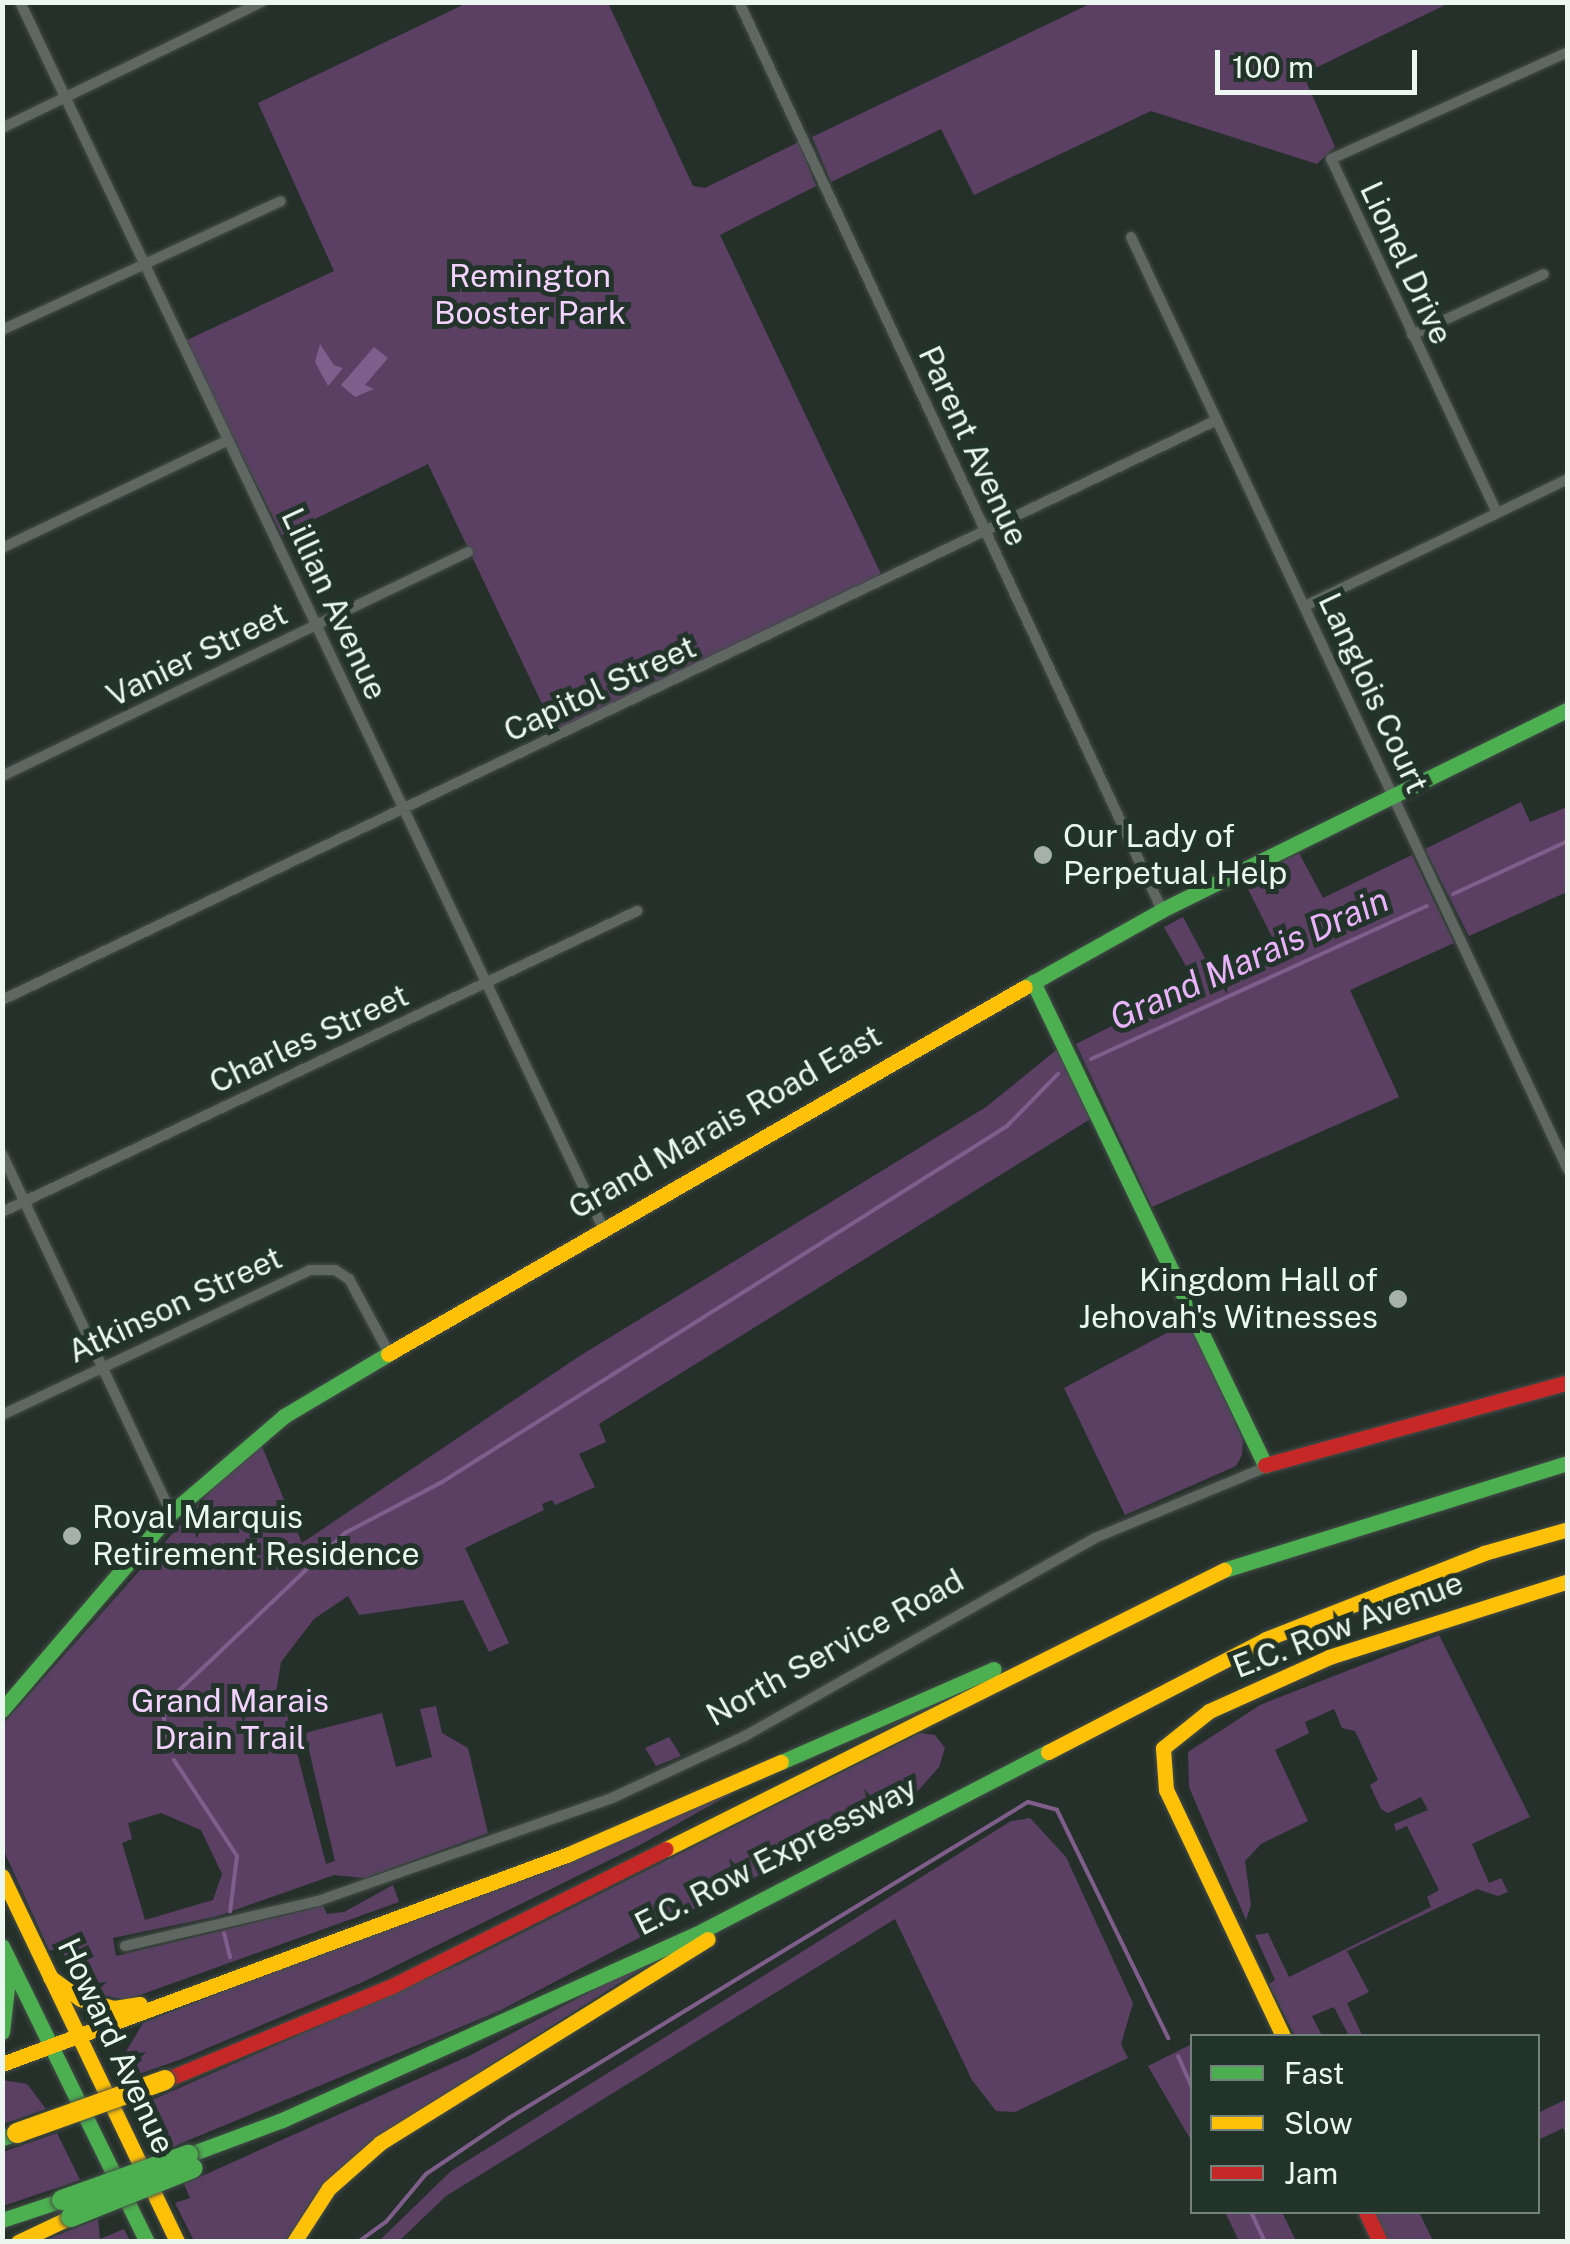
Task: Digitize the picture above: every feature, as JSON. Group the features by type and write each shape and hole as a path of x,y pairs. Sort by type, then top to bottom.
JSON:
{"main road":[{"name":"Grand Marais Road East","path":"2,1710 171,1513 284,1416 602,1226 1162,910 1568,709"},
{"path":"1033,982 1266,1467"},
{"name":"North Service Road","path":"1266,1467 1568,1382"},
{"name":"E.C. Row Expressway","path":"10,2136 165,2080 392,1986 1248,1558 1568,1462"},
{"name":"E.C. Row Expressway","path":"67,2208 190,2161 704,1930 1266,1639 1484,1553 1568,1529"},
{"path":"2,2064 569,1854 1248,1558"},
{"name":"E.C. Row Avenue","path":"1282,2034 1166,1790 1163,1748 1209,1712 1329,1657 1568,1580"},
{"path":"294,2242 329,2188 380,2144 858,1850"},
{"name":"Howard Avenue","path":"2,1876 177,2242"},
{"path":"2,2032 6,1954"},
{"name":"Howard Avenue","path":"6,1954 147,2242"},
{"path":"50,1977 80,1999 114,2008 171,2000"},
{"path":"2,2220 67,2208"},
{"path":"18,2242 67,2208"},
{"path":"1367,2214 1380,2242"}],"street":[{"name":"Lillian Avenue","path":"20,2 602,1226"},
{"path":"2,128 262,2"},
{"name":"Parent Avenue","path":"739,2 1162,910"},
{"name":"Lionel Drive","path":"1496,514 1331,159 1568,52"},
{"path":"2,330 282,201"},
{"name":"Langlois Court","path":"1132,237 1568,1170"},
{"path":"1412,335 1544,274"},
{"name":"Capitol Street","path":"2,1000 1217,420"},
{"path":"2,548 228,440"},
{"path":"1304,606 1568,479"},
{"name":"Vanier Street","path":"2,776 468,552"},
{"name":"Charles Street","path":"2,1212 637,911"},
{"path":"2,1154 171,1513"},
{"name":"Atkinson Street","path":"2,1415 310,1270 335,1270 349,1279 389,1353"},
{"name":"North Service Road","path":"125,1946 318,1901 612,1798 745,1736 1094,1538 1266,1467"}],"green space":[{"path":"1094,2 1449,3 1303,74 1335,147 1317,164 1151,111 974,195 941,129 831,182 812,137"},
{"name":"Remington Booster Park","path":"467,3 608,3 693,186 705,188 799,142 816,186 720,235 882,576 555,731 428,464 282,535 185,341 334,271 258,103"},
{"path":"1521,802 1530,822 1567,807 1567,892 1469,936 1425,849"},
{"path":"1299,853 1323,898 1412,855 1454,943 1350,990 1399,1097 1152,1207 1076,1044 1196,984 1164,927 1183,917 1214,975 1275,943 1243,879"},
{"name":"Grand Marais Drain Trail","path":"1059,1048 1092,1118 599,1424 606,1442 579,1454 595,1487 555,1505 552,1500 542,1504 544,1510 465,1548 509,1643 489,1652 463,1600 359,1615 348,1596 314,1619 281,1662 275,1699 278,1712 286,1711 326,1864 335,1861 305,1733 382,1713 396,1767 432,1757 420,1709 436,1706 442,1733 468,1748 488,1833 365,1878 334,1875 218,1916 113,1938 116,1956 323,1906 327,1914 344,1912 393,1885 399,1902 126,2000 95,1993 60,1950 49,1950 3,1849 2,1725 230,1469 261,1444 302,1543 578,1357 986,1107","holes":["161,1813 201,1830 222,1874 213,1900 145,1920 122,1843 132,1839 128,1823"]},
{"path":"1189,1321 1243,1440 1242,1455 1236,1466 1125,1515 1064,1388"},
{"path":"1439,1635 1530,1817 1472,1844 1489,1883 1501,1878 1508,1892 1498,1896 1477,1889 1347,1951 1369,1992 1347,2003 1362,2034 1348,2034 1334,2007 1312,2016 1321,2034 1294,2034 1269,1984 1275,1980 1255,1935 1268,1933 1289,1977 1431,1907 1427,1897 1439,1890 1407,1826 1396,1831 1394,1824 1428,1810 1421,1797 1388,1813 1381,1809 1370,1785 1378,1780 1355,1731 1342,1728 1334,1709 1305,1722 1309,1733 1275,1750 1308,1821 1261,1844 1245,1861 1251,1905 1246,1920 1189,1787 1188,1752 1260,1705"},
{"path":"920,1733 935,1735 945,1748 939,1767 916,1793 499,2011 165,2150 143,2104 460,1964"},
{"path":"669,1737 681,1756 656,1766 645,1748"},
{"path":"748,1784 640,1845 363,1982 182,2059 130,2077 125,2067 124,2055 143,2023"},
{"path":"1030,1818 1066,1857 1133,2003 1121,2044 1128,2058 1015,2112 996,2111 972,2080 895,1919 446,2196 399,2241 379,2241 451,2171 1011,1821"},
{"path":"680,1944 409,2117 284,2241 194,2241 175,2203 190,2198 184,2184 469,2056"},
{"path":"1190,2045 1190,2139 1148,2066"},
{"path":"2,2080 27,2084 46,2109 3,2124"},
{"path":"1567,2099 1567,2138 1563,2128 1540,2139 1540,2112"},
{"path":"57,2133 80,2180 3,2206 3,2152"},
{"path":"1226,2214 1283,2214 1296,2241 1239,2241"},
{"path":"1374,2214 1420,2214 1433,2241 1387,2241"},
{"path":"98,2219 100,2239 124,2229 130,2241 41,2242"}],"shaded area":[{"path":"320,344 334,365 343,368 328,386 315,362"},
{"path":"374,347 388,358 365,385 374,389 355,397 341,385"}],"waterway":[{"name":"Grand Marais Drain","path":"1453,894 1568,841"},
{"name":"Grand Marais Drain","path":"1091,1059 1427,906"},
{"path":"167,1737 163,1712 169,1700 345,1533 442,1482 1007,1126 1058,1074"},
{"path":"174,1760 237,1856 230,1912"},
{"path":"358,2242 386,2222 426,2174 509,2118 1028,1802 1057,1810 1168,2038"},
{"path":"224,1933 230,1957"},
{"path":"1178,2056 1190,2083"},
{"path":"1252,2214 1265,2242"}],"traffic: fast":[{"path":"1025,987 1162,910 1568,709"},
{"path":"1033,982 1265,1465"},
{"path":"2,1710 171,1513 284,1416 388,1354"},
{"path":"1224,1570 1568,1463"},
{"path":"781,1762 994,1669"},
{"path":"188,2155 282,2120 704,1930 1048,1752"},
{"path":"2,1946 147,2242"},
{"path":"2,2032 10,1962"},
{"path":"2,2138 17,2133"},
{"path":"62,2200 188,2155"},
{"path":"71,2217 193,2168"},
{"path":"2,2220 62,2200"}],"traffic: slow":[{"path":"388,1354 1025,987"},
{"path":"1048,1752 1266,1639 1484,1553 1568,1529"},
{"path":"666,1849 1224,1570"},
{"path":"1282,2034 1166,1790 1163,1748 1209,1711 1329,1657 1568,1581"},
{"path":"2,2064 569,1854 781,1762"},
{"path":"2,1876 177,2242"},
{"path":"294,2242 329,2188 380,2143 708,1939"},
{"path":"50,1977 80,1999 114,2008 140,2004"},
{"path":"17,2133 165,2080"},
{"path":"18,2242 71,2217"}],"traffic: jam":[{"path":"1265,1465 1568,1382"},
{"path":"165,2080 392,1986 666,1849"},
{"path":"1367,2214 1380,2242"}],"place":[{"name":"Our Lady of Perpetual Help","path":"1043,855"},
{"name":"Kingdom Hall of Jehovah's Witnesses","path":"1398,1299"},
{"name":"Royal Marquis Retirement Residence","path":"72,1536"}]}
